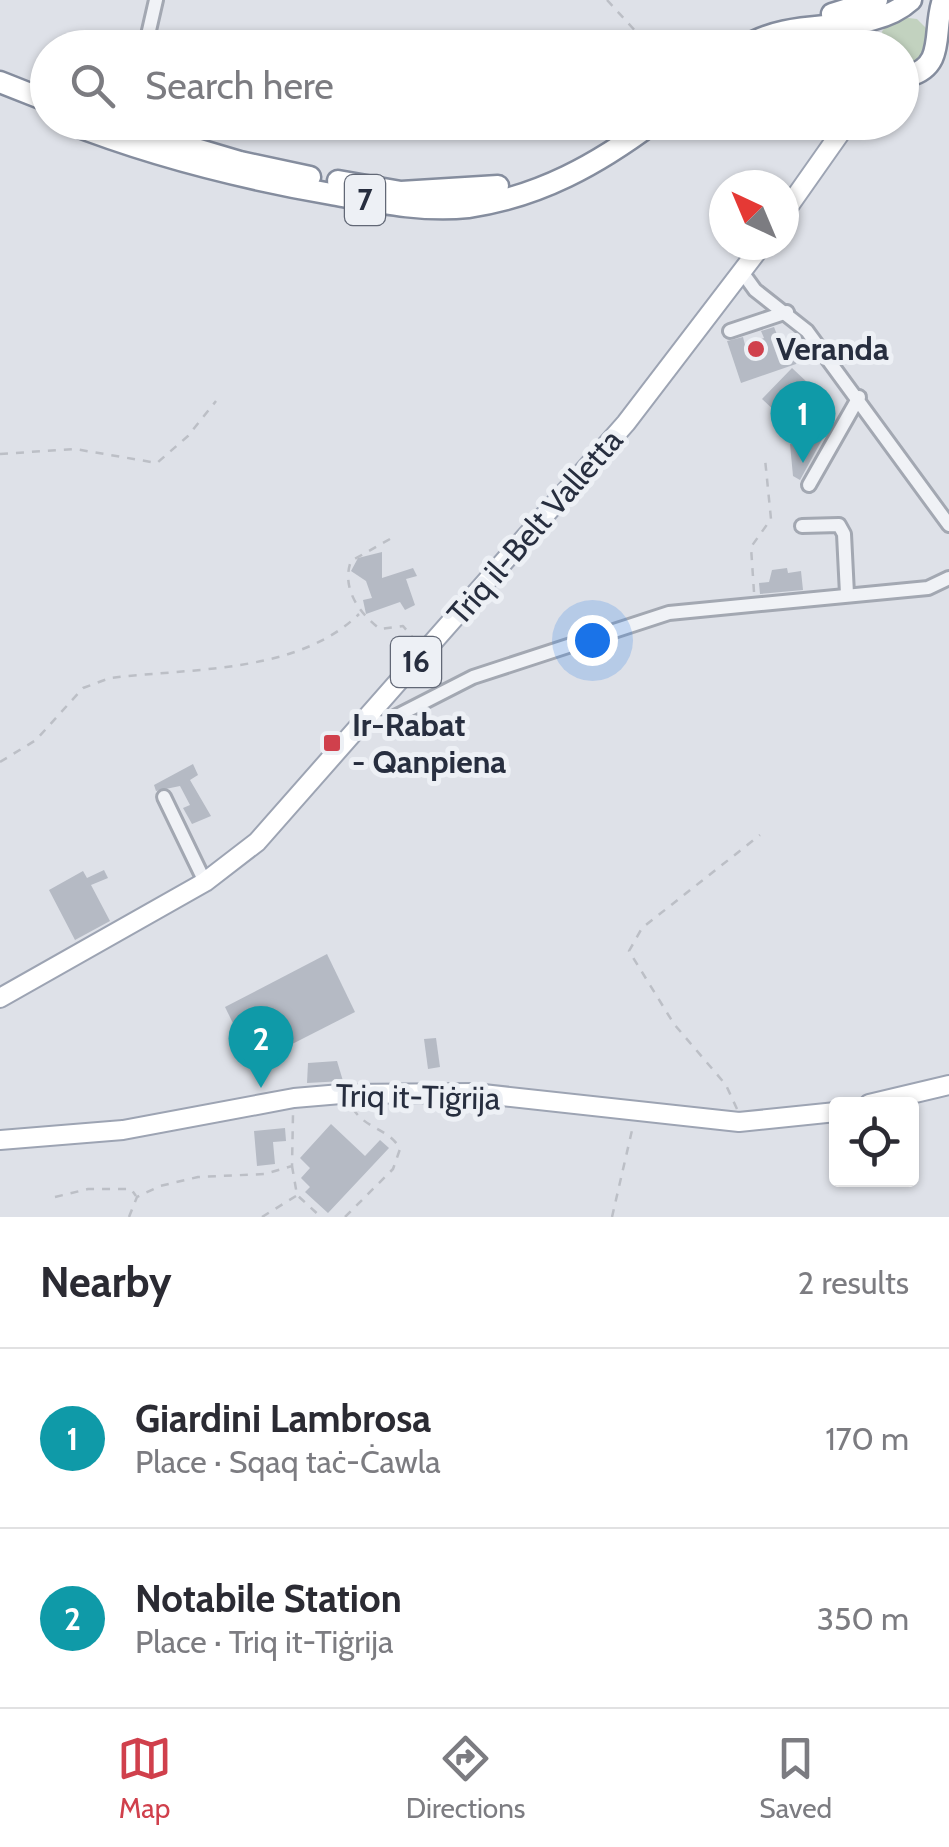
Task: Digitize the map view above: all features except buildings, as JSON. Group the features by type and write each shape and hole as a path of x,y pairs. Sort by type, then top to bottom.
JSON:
{"highway":[{"path":"919,70 926,68 941,40 943,0"},
{"path":"779,30 893,6 926,16 941,40"},
{"path":"876,30 893,6"},
{"path":"919,73 949,68"},
{"path":"0,82 30,94"},
{"path":"0,97 30,109"},
{"name":"7","path":"115,140 246,179 422,208 468,206 560,181 599,163 630,140"},
{"name":"7","path":"161,140 306,176 402,192 441,193 481,191 562,170 616,140"}],"main road":[{"path":"799,192 835,140"},
{"name":"Triq il-Belt Valletta","path":"0,998 205,882 256,842 626,423 751,260"},
{"path":"898,1097 949,1085"},
{"name":"Triq it-Tiġrija","path":"0,1140 123,1130 294,1098 353,1094 474,1093 739,1122 829,1113"}],"street":[{"path":"148,30 156,0"},
{"path":"742,272 755,290 787,312 858,397 949,524"},
{"path":"730,331 787,312"},
{"path":"810,485 858,397"},
{"path":"802,526 839,525 844,534 847,594"},
{"path":"362,722 385,722 474,678 668,613 928,588 949,578"},
{"path":"164,797 205,882"}],"path":[{"path":"606,0 634,30"},
{"path":"0,454 75,449 157,463 188,436 216,401"},
{"path":"754,603 751,547 771,519 765,460"},
{"path":"390,539 351,561 346,574 359,614 380,629 403,626 425,652"},
{"path":"0,762 36,740 83,688 110,678 282,657 340,632 359,614"},
{"path":"739,1122 726,1085 674,1024 630,951 642,928 760,835"},
{"path":"345,1217 393,1168 400,1149 398,1142 356,1114 353,1094"},
{"path":"294,1098 292,1166 297,1195 321,1217"},
{"path":"612,1217 636,1111"},
{"path":"129,1217 137,1197 160,1186 198,1177 265,1174 292,1166"},
{"path":"55,1197 115,1186 131,1189 137,1197"},
{"path":"262,1217 297,1195"}],"green space":[{"path":"900,17 917,19 929,31 929,56 919,61 919,30 884,30"}],"place":[{"name":"Veranda","path":"756,349"},
{"name":"Giardini Lambrosa","path":"803,463"},
{"name":"Ir-Rabat - Qanpiena","path":"332,743"},
{"name":"Notabile Station","path":"261,1088"}]}
